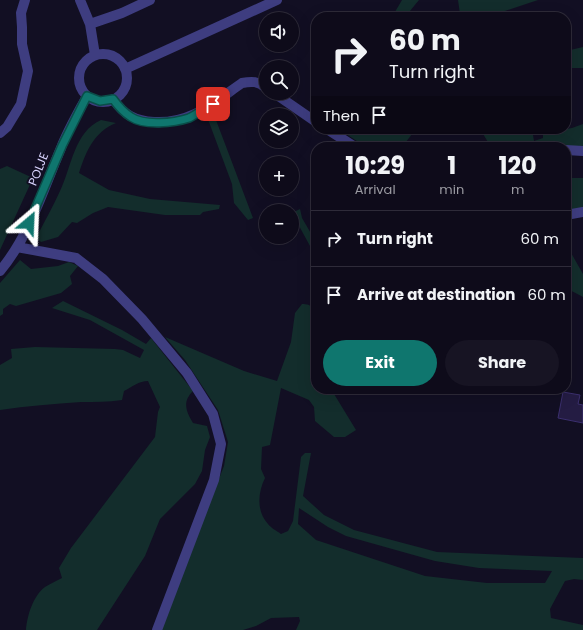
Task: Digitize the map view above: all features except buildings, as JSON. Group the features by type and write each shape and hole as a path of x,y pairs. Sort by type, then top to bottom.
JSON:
{"street":[{"path":"0,133 7,127 21,104 28,70 22,44 21,13 25,0"},
{"path":"80,0 90,24 95,55"},
{"path":"90,24 122,13 150,0"},
{"path":"125,69 277,0"},
{"path":"95,55 110,55 122,62 125,69 127,76 126,83 119,95 113,99 100,101 87,96 82,89 80,73 85,62 95,55"},
{"path":"113,99 121,110 132,118 144,122 168,123 188,118 242,84 250,81 259,83"},
{"name":"POLJE","path":"0,271 17,247 36,211 62,146 87,96"},
{"path":"284,100 311,119"},
{"path":"340,134 350,142"},
{"path":"571,150 583,151"},
{"path":"571,214 583,212"},
{"path":"17,247 76,258 103,279 142,319 187,373 213,414 221,444 214,480 157,630"}],"green space":[{"path":"402,0 419,0 409,12 395,12"},
{"path":"458,0 538,0 502,12 460,12"},
{"path":"583,47 583,68 571,68 571,50"},
{"path":"214,109 216,120 253,218 248,220 234,203 232,184 206,114"},
{"path":"101,120 116,123 108,127 96,137 88,150 79,173 109,190 150,199 220,205 219,209 203,212 200,215 165,215 108,207 93,213 77,223 72,222 58,237 41,242 36,238 60,191 79,141 92,125"},
{"path":"583,124 583,147 571,146 571,142 488,142 483,134 533,134 534,141 543,138 543,134 571,134 572,128"},
{"path":"346,134 412,134 406,142 358,142"},
{"path":"7,166 33,178 0,250 0,169"},
{"path":"571,178 583,178 583,210 571,211"},
{"path":"300,209 302,218 311,233 311,248 299,226"},
{"path":"571,253 583,274 583,297 571,291"},
{"path":"20,260 31,269 58,266 69,262 78,266 70,276 72,284 61,293 16,306 10,304 3,309 3,314 0,316 0,283"},
{"path":"63,301 122,330 146,344 151,338 193,391 186,403 188,414 193,423 207,426 210,437 205,450 202,471 195,484 160,519 145,556 97,630 26,630 29,613 37,596 45,587 62,578 59,568 71,548 155,437 160,407 148,381 145,381 124,391 122,400 51,404 0,410 0,365 12,358 11,349 35,347 115,349 123,350 140,358 144,350 90,320 52,308"},
{"path":"302,304 307,304 311,306 311,394 334,394 356,430 345,437 334,437 315,421 314,407 309,400 281,388 270,445 262,447 261,469 265,478 259,501 261,513 272,528 281,534 288,531 293,521 301,457 305,453 311,453 303,496 324,515 354,530 437,552 583,558 583,580 574,579 565,581 550,609 551,618 583,625 583,630 296,630 300,621 299,617 271,618 256,626 243,630 159,630 224,466 228,442 218,410 185,360 165,337 244,371 277,381 291,342 295,313","holes":["299,508 328,527 346,536 435,561 479,568 552,571 545,583 487,583 425,576 316,540 298,524"]}],"route":[{"path":"29,223 36,211 62,146 87,96 100,101 113,99 121,110 132,118 144,122 168,123 188,118 213,104"}]}
